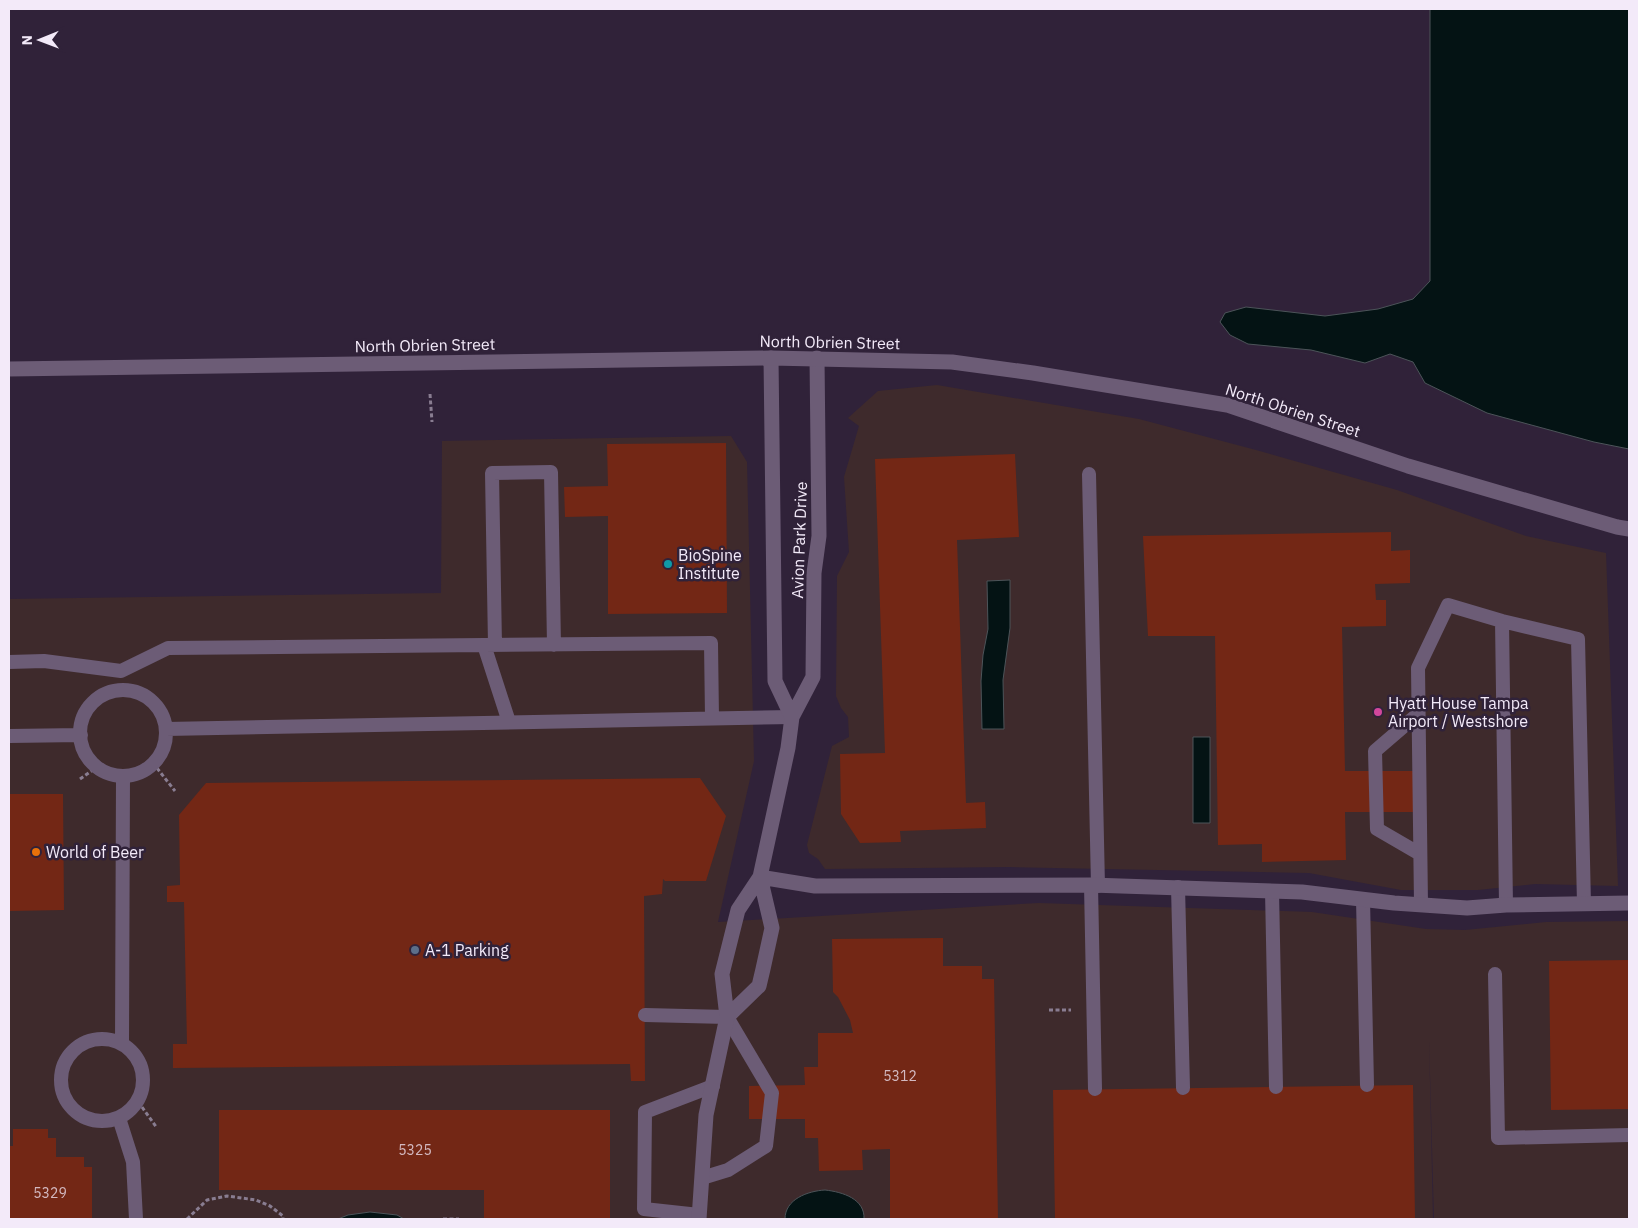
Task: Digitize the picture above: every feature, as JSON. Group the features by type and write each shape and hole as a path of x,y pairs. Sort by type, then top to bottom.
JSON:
{"street":[{"name":"North Obrien Street","path":"9,368 771,358 952,362 1033,373 1227,405 1408,466 1617,528 1629,529"},
{"name":"Avion Park Drive","path":"771,358 775,681 792,717"},
{"name":"Avion Park Drive","path":"699,1217 706,1115 727,1017 722,974 738,910 760,877 788,748 792,717 813,677 814,572 819,536 817,358"},
{"name":"Avion Park Drive","path":"727,1017 759,986 772,928 760,877"},
{"path":"760,877 815,886 1095,885 1302,892 1394,903 1467,908 1506,905 1629,903"}],"lane":[{"path":"509,722 490,645 492,474 550,472 554,644"},
{"path":"1089,474 1096,1089"},
{"path":"1421,904 1418,668 1448,605 1502,621 1578,639 1584,904"},
{"path":"1502,621 1506,905"},
{"path":"9,662 44,661 121,671 168,648 711,643 712,718"},
{"path":"121,671 121,690"},
{"path":"121,690 130,690 144,695 154,703 162,715 166,729 165,743 159,756 153,763 137,773 123,776 109,774 97,767 87,756 81,743 81,728 84,715 92,703 103,695 121,690"},
{"path":"1418,714 1376,751 1377,828 1420,854"},
{"path":"166,729 792,717"},
{"path":"9,736 81,735"},
{"path":"122,1044 123,776"},
{"path":"1178,888 1183,1088"},
{"path":"1272,891 1276,1087"},
{"path":"1363,899 1367,1086"},
{"path":"1495,974 1498,1138 1629,1135"},
{"path":"645,1015 727,1017 772,1092 766,1146 728,1170 702,1178"},
{"path":"95,1039 109,1040 122,1044 132,1052 140,1063 143,1076 142,1089 138,1101 130,1111 119,1118 106,1122 92,1121 79,1116 69,1106 62,1093 60,1080 63,1065 71,1053 81,1044 95,1039"},
{"path":"699,1217 644,1208 645,1112 712,1086"},
{"path":"119,1118 133,1162 136,1219"}],"path":[{"path":"430,394 432,422"},
{"path":"153,763 175,791"},
{"path":"80,780 97,767"},
{"path":"138,1101 157,1128"},
{"path":"187,1219 207,1200 227,1196 256,1200 270,1206 283,1216 283,1219"},
{"path":"443,1219 459,1219"}],"shaded area":[{"path":"1430,9 1629,9 1629,449 1594,442 1487,413 1425,383 1413,362 1390,354 1365,363 1311,350 1248,344 1230,335 1220,322 1225,313 1246,307 1325,316 1378,309 1413,299 1430,281"},
{"path":"937,385 1139,419 1397,490 1526,536 1606,553 1618,886 1535,884 1478,890 1401,890 1309,873 1009,867 825,869 818,859 809,853 807,845 832,746 849,737 848,717 841,708 836,696 837,576 849,552 844,477 859,426 848,418 878,391"},
{"path":"731,436 747,462 754,761 718,922 1039,903 1312,912 1426,929 1465,930 1546,922 1629,921 1629,1219 1434,1219 1429,1038 1433,1219 9,1219 9,599 441,593 442,441"},
{"path":"1010,580 1010,628 1003,680 1004,729 982,729 981,681 988,629 987,581"},
{"path":"1193,737 1210,737 1210,823 1193,823"},
{"path":"825,1190 852,1198 861,1206 864,1219 785,1219 786,1212 793,1201 805,1194"},
{"path":"370,1212 397,1215 404,1219 338,1219 348,1215"}],"building":[{"name":"BioSpine Institute","path":"726,443 727,613 608,614 608,516 565,517 564,487 608,486 607,444"},
{"path":"1015,454 1019,537 957,540 966,803 985,802 986,828 900,831 901,842 860,843 841,814 840,754 885,753 875,459"},
{"path":"1391,532 1391,551 1410,550 1410,583 1375,584 1376,600 1386,600 1386,626 1342,627 1345,771 1415,771 1415,812 1345,812 1346,860 1262,862 1262,844 1218,845 1215,636 1148,636 1143,536"},
{"name":"A-1 Parking","path":"700,778 726,816 706,881 665,881 663,879 662,894 644,896 645,1081 631,1081 630,1064 173,1068 173,1044 187,1044 184,902 167,902 167,886 180,885 179,815 206,783"},
{"name":"World of Beer","path":"9,794 63,794 64,910 9,911"},
{"path":"943,938 943,966 982,966 982,979 994,979 998,1219 890,1219 890,1149 862,1150 863,1170 819,1171 818,1138 805,1138 805,1119 749,1119 749,1086 805,1085 804,1067 818,1067 818,1033 853,1033 850,1020 838,997 833,992 832,939"},
{"path":"1629,960 1629,1109 1551,1110 1549,961"},
{"path":"1413,1085 1415,1219 1055,1219 1053,1090"},
{"path":"219,1110 610,1110 610,1219 484,1219 484,1190 219,1190"},
{"path":"13,1129 48,1129 48,1138 56,1138 56,1157 84,1157 84,1167 92,1167 92,1219 9,1219 9,1146 13,1146"}],"place":[{"name":"BioSpine Institute","path":"668,564"},
{"name":"Hyatt House Tampa Airport / Westshore","path":"1378,712"},
{"name":"World of Beer","path":"36,852"},
{"name":"A-1 Parking","path":"415,950"}]}
